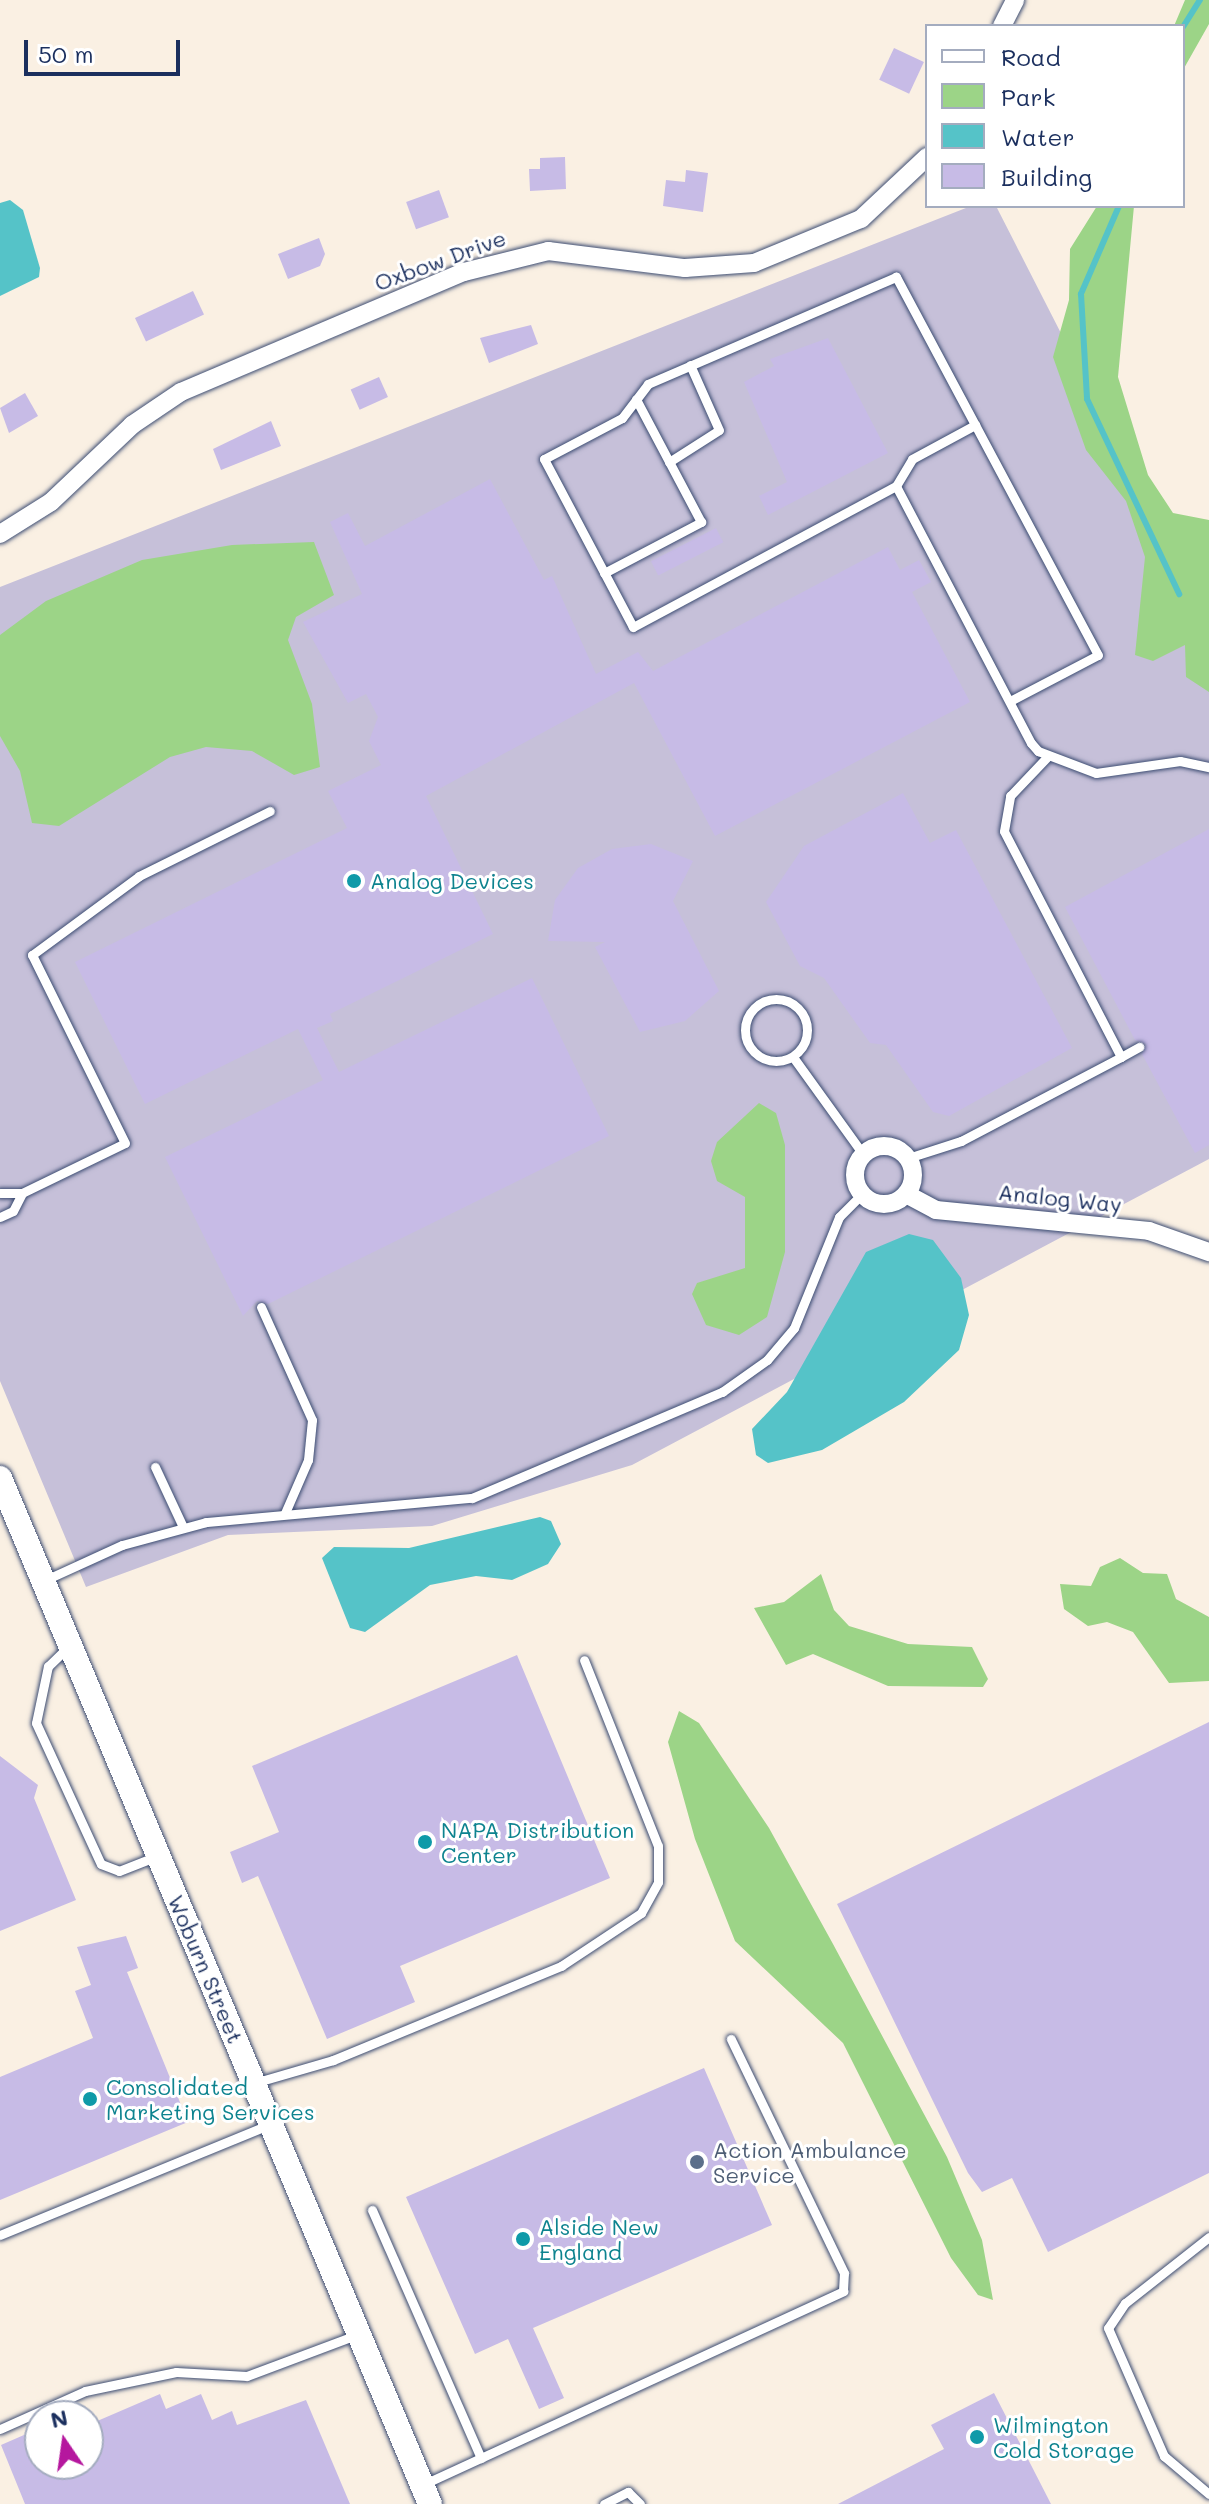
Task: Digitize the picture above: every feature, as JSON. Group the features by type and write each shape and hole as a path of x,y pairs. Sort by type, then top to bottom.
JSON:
{"street":[{"path":"1003,24 1015,0"},
{"name":"Oxbow Drive","path":"0,534 51,502 132,425 181,392 464,272 548,251 685,268 754,263 861,219 925,159"},
{"path":"862,1194 854,1171 863,1154 882,1146 908,1158 912,1178 906,1194"},
{"name":"Analog Way","path":"862,1194 885,1203 906,1194 936,1210 1149,1231 1209,1251"},
{"name":"Woburn Street","path":"1,1482 426,2494"}],"lane":[{"path":"975,425 912,459 896,486 633,627 544,459 622,418 648,384 896,277 1098,655 1010,701"},
{"path":"669,462 719,430 690,365"},
{"path":"604,573 701,522 636,399"},
{"path":"896,486 1010,701 1047,757 1096,773 1180,761 1209,767"},
{"path":"1047,757 1010,796 1004,831 1121,1057"},
{"path":"0,1193 22,1193 125,1143 32,955 139,876 270,811"},
{"path":"786,1001 801,1014 805,1043 793,1057 771,1061 748,1044 746,1023 760,1004 786,1001"},
{"path":"908,1158 961,1141 1139,1047"},
{"path":"793,1057 863,1154"},
{"path":"0,1217 13,1211 22,1193"},
{"path":"43,1581 183,1527 285,1513 472,1498 722,1392 767,1360 794,1328 839,1217 862,1194"},
{"path":"261,1307 312,1420 308,1460 285,1513"},
{"path":"155,1467 183,1527"},
{"path":"71,1645 48,1666 36,1723 104,1867 119,1871 159,1855"},
{"path":"254,2083 333,2060 561,1966 641,1913 658,1882 658,1846 584,1660"},
{"path":"426,2494 481,2458 843,2291 844,2273 731,2039"},
{"path":"0,2235 271,2124"},
{"path":"372,2210 481,2458"},
{"path":"1209,2237 1125,2303 1108,2328 1164,2456 1209,2494"},
{"path":"0,2429 85,2391 176,2372 247,2376 360,2334"},
{"path":"604,2504 628,2492 640,2504"}],"shaded area":[{"path":"966,208 997,208 1209,623 1209,1159 632,1465 432,1526 228,1535 86,1587 0,1381 0,587"}],"green space":[{"path":"1185,0 1209,0 1209,24 1185,66 1185,24 1175,24"},
{"path":"1096,208 1134,208 1118,377 1148,475 1173,513 1209,520 1209,692 1186,677 1185,645 1153,661 1135,655 1145,557 1126,501 1086,450 1053,357 1069,300 1070,249"},
{"path":"314,542 334,595 296,617 288,640 312,704 320,767 294,775 252,751 206,747 170,757 59,826 32,823 20,771 0,736 0,635 46,601 142,560 232,545"},
{"path":"759,1103 776,1113 785,1145 785,1252 767,1317 739,1335 706,1325 692,1294 697,1283 745,1268 745,1197 717,1181 711,1161 717,1142"},
{"path":"1120,1558 1143,1573 1167,1574 1176,1599 1209,1617 1209,1681 1169,1683 1133,1632 1107,1622 1088,1626 1064,1609 1060,1584 1091,1586 1100,1567"},
{"path":"821,1574 834,1610 849,1626 908,1644 972,1647 988,1679 983,1687 888,1686 813,1654 786,1665 754,1608 784,1602"},
{"path":"679,1711 699,1723 769,1828 947,2157 982,2240 993,2300 978,2295 951,2258 843,2043 735,1941 695,1839 668,1742"}],"water":[{"path":"10,200 23,210 40,268 39,277 0,296 0,203"},
{"path":"909,1234 933,1240 961,1278 969,1315 959,1350 904,1402 822,1450 768,1463 756,1455 752,1429 787,1392 866,1252"},
{"path":"540,1517 551,1521 561,1544 548,1564 512,1580 476,1576 430,1585 365,1632 350,1628 322,1558 334,1547 409,1548"}],"building":[{"path":"894,48 924,62 909,94 879,80"},
{"path":"565,157 566,189 530,191 529,169 540,169 540,158"},
{"path":"686,170 708,173 703,212 663,206 666,180 685,182"},
{"path":"439,190 449,217 416,229 406,202"},
{"path":"319,238 325,254 320,266 288,279 278,254"},
{"path":"193,291 204,315 146,342 135,318"},
{"path":"531,325 538,344 489,363 480,338"},
{"path":"828,338 888,453 768,515 759,496 787,482 744,382 774,366 770,359"},
{"path":"379,377 388,397 360,410 351,390"},
{"path":"25,393 38,416 9,433 0,408"},
{"path":"271,421 281,446 221,470 213,449"},
{"name":"Analog Devices","path":"490,479 544,580 552,576 596,674 638,652 653,671 888,547 900,570 919,560 931,582 912,592 970,702 715,836 634,683 426,796 493,934 330,1014 333,1021 317,1028 339,1072 532,978 609,1136 268,1304 257,1301 243,1316 165,1157 323,1080 298,1029 145,1104 75,962 347,828 328,791 381,765 369,741 378,717 366,694 348,703 303,622 362,594 330,522 348,513 365,546"},
{"path":"716,528 723,542 658,575 651,561"},
{"path":"903,793 930,843 956,830 1072,1048 949,1116 933,1112 886,1045 870,1043 824,978 800,966 766,902 804,846"},
{"path":"1209,829 1209,1145 1195,1153 1142,1054 1146,1044 1135,1040 1065,907"},
{"path":"651,844 693,861 673,901 719,991 685,1021 640,1032 595,947 605,942 548,941 555,900 578,868 612,849"},
{"name":"NAPA Distribution Center","path":"517,1655 610,1878 400,1966 415,2002 327,2039 258,1876 242,1883 230,1852 279,1832 252,1766"},
{"path":"1209,1722 1209,2173 1048,2252 1012,2178 982,2192 968,2173 837,1904"},
{"path":"0,1756 38,1785 34,1798 76,1900 0,1931"},
{"name":"Consolidated Marketing Services","path":"126,1936 138,1968 127,1972 188,2122 0,2200 0,2077 93,2038 75,1991 91,1985 77,1947"},
{"path":"704,2068 772,2225 533,2328 564,2398 539,2409 508,2339 475,2354 406,2197"},
{"name":"Wilmington Cold Storage","path":"994,2393 1051,2504 838,2504 944,2449 931,2425"},
{"path":"160,2394 166,2409 201,2394 212,2420 232,2411 237,2425 306,2400 350,2504 25,2504 1,2445 24,2435 24,2480 104,2480 104,2418"}],"waterway":[{"path":"1185,24 1200,0"},
{"path":"1118,208 1081,294 1087,399 1179,594"}],"place":[{"name":"Analog Devices","path":"354,881"},
{"name":"NAPA Distribution Center","path":"425,1842"},
{"name":"Consolidated Marketing Services","path":"90,2099"},
{"name":"Action Ambulance Service","path":"697,2162"},
{"name":"Alside New England","path":"523,2239"},
{"name":"Wilmington Cold Storage","path":"977,2437"}]}
